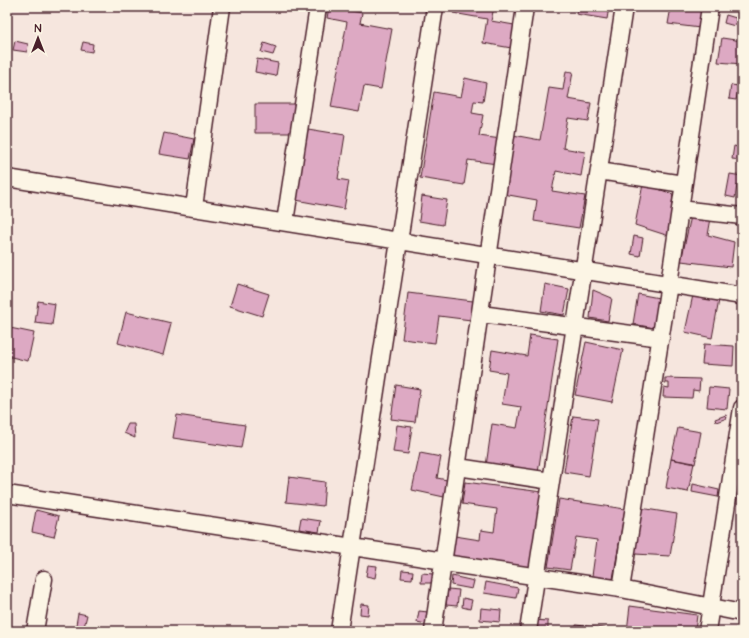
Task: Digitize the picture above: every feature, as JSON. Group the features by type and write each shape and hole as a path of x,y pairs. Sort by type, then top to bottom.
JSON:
{"street":[{"path":"194,207 222,7"},
{"path":"285,222 318,7"},
{"path":"339,631 435,7"},
{"path":"433,631 490,255 525,7"},
{"path":"528,631 624,7"},
{"path":"621,589 669,284 710,7"},
{"path":"599,171 683,184"},
{"path":"7,178 742,296"},
{"path":"680,209 742,216"},
{"path":"481,314 660,338"},
{"path":"707,631 742,408"},
{"path":"458,467 551,481"},
{"path":"7,494 353,546 444,561 451,564 621,589 742,613"},
{"path":"35,631 44,579"}],"building":[{"path":"329,7 362,13 360,23 392,29 381,89 364,86 359,112 331,107 347,22 327,18"},
{"path":"455,7 494,7 491,21 520,26 517,49 483,43 487,19 453,13"},
{"path":"577,7 609,7 607,19 576,14"},
{"path":"671,7 704,8 700,28 668,24"},
{"path":"726,15 736,18 735,26 724,23"},
{"path":"722,38 742,41 742,64 718,62"},
{"path":"15,41 28,44 27,52 13,50"},
{"path":"83,42 93,44 92,52 81,50"},
{"path":"264,43 276,47 273,55 261,52"},
{"path":"257,59 278,63 276,76 255,72"},
{"path":"566,71 573,72 568,99 591,103 588,121 568,118 563,148 585,152 581,176 556,171 552,191 585,196 579,228 534,221 537,200 503,194 513,135 540,140 549,88 563,90"},
{"path":"465,78 486,83 483,102 474,101 472,113 483,115 479,136 501,139 497,164 468,160 464,185 420,178 434,92 461,97"},
{"path":"731,85 739,86 736,100 729,99"},
{"path":"255,104 295,104 295,133 255,133"},
{"path":"308,129 345,135 338,179 349,181 344,209 296,200"},
{"path":"164,133 194,139 190,159 159,154"},
{"path":"734,146 742,148 741,160 732,159"},
{"path":"730,174 742,176 742,186 737,185 735,198 726,196"},
{"path":"643,184 673,194 669,236 635,225"},
{"path":"422,196 447,200 443,225 419,221"},
{"path":"691,216 711,218 708,235 734,242 731,267 681,261"},
{"path":"634,236 643,238 640,256 631,254"},
{"path":"237,284 269,294 262,316 230,306"},
{"path":"545,284 569,289 564,315 541,311"},
{"path":"593,290 612,298 608,321 590,318"},
{"path":"408,293 473,301 471,320 439,316 435,343 402,339"},
{"path":"638,294 659,298 654,328 633,324"},
{"path":"693,295 719,300 712,338 685,332"},
{"path":"38,301 55,304 52,325 35,323"},
{"path":"126,312 171,323 163,355 118,343"},
{"path":"10,328 34,333 28,361 7,356 7,341"},
{"path":"530,335 558,339 538,473 486,466 492,424 517,428 521,407 502,404 507,373 489,370 492,350 527,356"},
{"path":"586,342 623,350 612,402 575,395"},
{"path":"704,344 734,346 733,366 702,364"},
{"path":"665,378 700,379 699,391 693,390 692,398 663,397 664,387 669,388 669,383 665,383"},
{"path":"396,385 420,389 415,422 391,419"},
{"path":"709,387 729,389 727,409 707,407"},
{"path":"177,415 245,425 241,448 173,438"},
{"path":"726,415 727,418 716,422 715,419"},
{"path":"573,416 598,419 589,476 564,472"},
{"path":"128,424 134,424 135,438 124,433"},
{"path":"397,425 412,427 408,454 393,452"},
{"path":"678,428 701,432 695,464 671,459"},
{"path":"420,453 441,457 437,478 447,480 444,497 412,490"},
{"path":"671,459 694,463 688,492 666,488"},
{"path":"289,477 325,482 323,506 286,502"},
{"path":"465,482 542,492 531,575 451,564 455,536 480,540 481,530 494,532 497,509 462,504"},
{"path":"693,484 719,490 718,497 692,492"},
{"path":"559,499 625,509 613,579 592,576 597,540 576,537 570,570 548,567"},
{"path":"640,508 677,514 670,556 635,554"},
{"path":"36,510 59,516 54,537 32,532"},
{"path":"301,518 321,521 319,532 299,529"},
{"path":"368,565 377,566 375,578 366,576"},
{"path":"402,570 413,571 412,579 401,578"},
{"path":"422,573 433,574 433,583 421,583"},
{"path":"452,576 474,581 472,589 451,585"},
{"path":"486,582 518,588 516,598 484,593"},
{"path":"448,589 459,590 457,606 446,605"},
{"path":"463,598 472,600 470,609 462,607"},
{"path":"361,604 369,605 368,615 360,614"},
{"path":"630,606 697,615 695,631 627,631"},
{"path":"481,608 501,610 500,622 480,620"},
{"path":"419,611 428,612 426,624 417,622"},
{"path":"78,613 87,615 83,631 75,631"},
{"path":"534,620 548,621 548,629 534,628"},
{"path":"576,625 611,629 610,631 576,631"}]}
